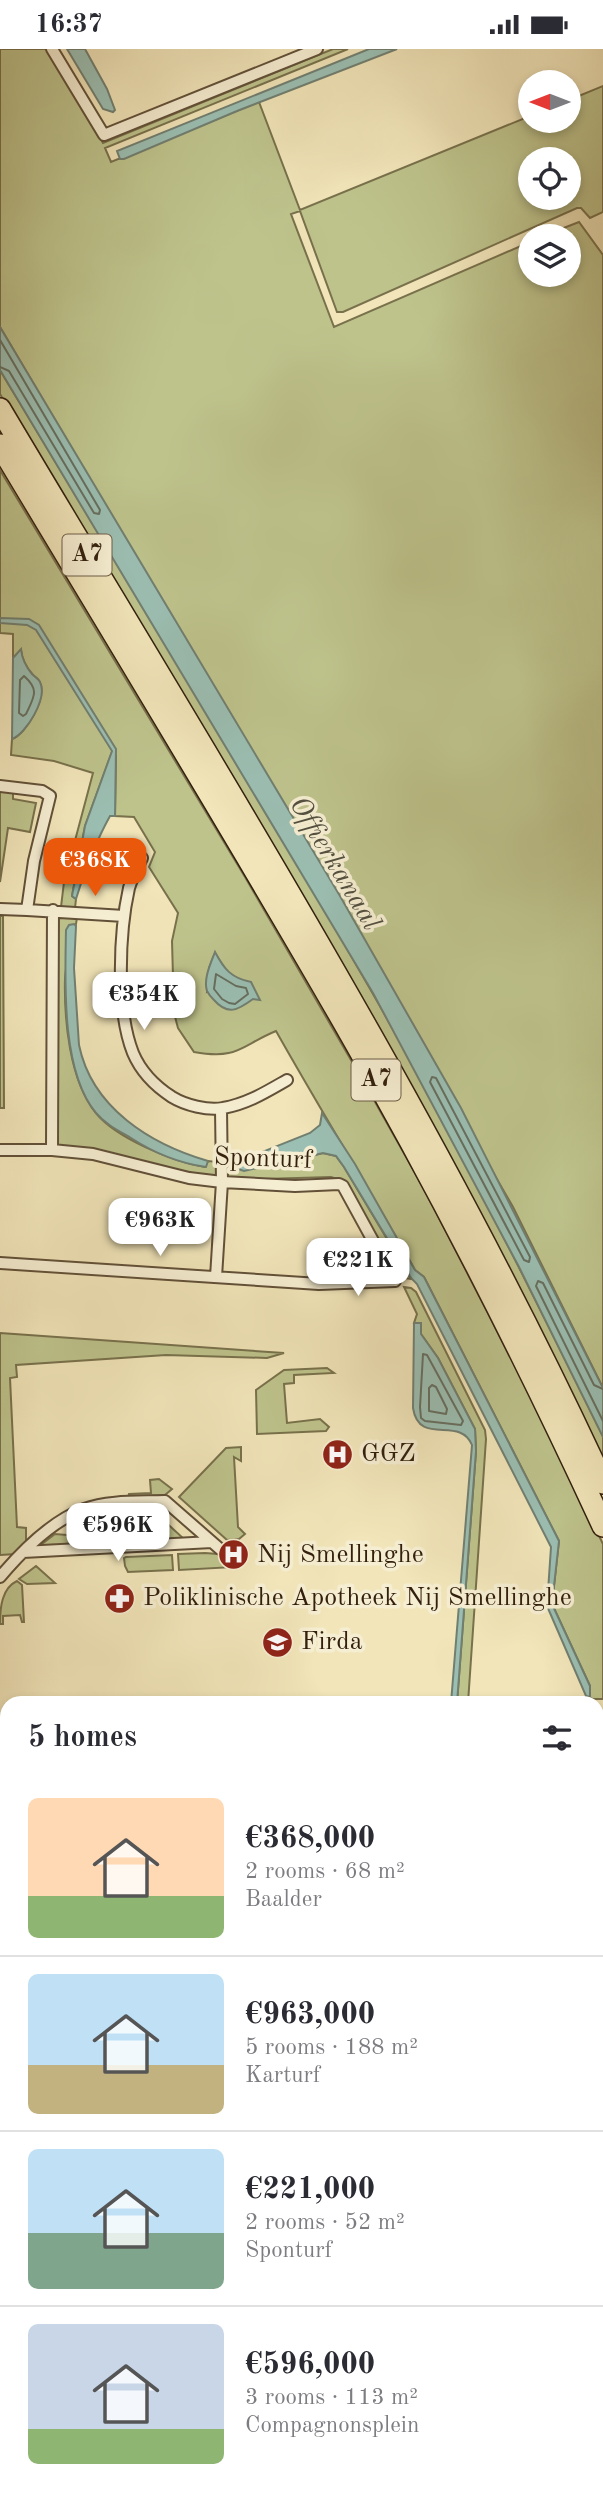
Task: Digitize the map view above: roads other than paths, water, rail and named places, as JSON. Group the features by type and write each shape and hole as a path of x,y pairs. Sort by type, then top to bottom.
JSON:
{"highway":[{"name":"A7","path":"0,409 404,1092 541,1354 603,1483"},
{"name":"A7","path":"0,445 351,1035 484,1282 603,1526"}],"street":[{"path":"52,49 104,135 317,49"},
{"path":"0,786 42,791 50,796 34,861 27,910"},
{"path":"142,858 130,885 124,916 121,969 126,1025 133,1053 144,1073 159,1089 178,1100 195,1106 221,1109 254,1100 287,1080"},
{"path":"0,909 124,916"},
{"path":"52,1150 53,910"},
{"path":"0,1263 216,1277 222,1182 221,1109"},
{"name":"Sponturf","path":"0,1150 52,1150 93,1154 189,1178 222,1182 295,1186 334,1183 343,1186 395,1281 319,1285 216,1277"},
{"path":"0,1577 23,1552 63,1520 84,1509 108,1503 165,1501 216,1545 23,1552"}],"water":[{"path":"67,49 85,49 107,89 115,110 113,112 103,109"},
{"path":"369,49 397,49 120,159 117,151"},
{"path":"0,327 340,896 461,1108 603,1388 603,1437 519,1267 373,993 0,370"},
{"path":"0,618 29,619 39,625 116,749 115,816 110,816 100,836 76,899 72,896 85,826 112,751 36,630 27,625 0,623"},
{"path":"21,649 26,666 38,679 42,689 34,715 18,736 12,739 13,658"},
{"path":"74,924 79,1045 96,1087 110,1105 127,1120 165,1145 208,1161 206,1167 157,1153 112,1127 96,1113 85,1095 76,1074 71,1050 66,1000 66,930 69,925"},
{"path":"215,952 229,972 251,982 260,1000 253,999 243,1006 229,1010 214,1000 207,991 206,981"},
{"path":"322,1113 355,1164 415,1270 424,1277 559,1541 552,1604 590,1686 590,1696 586,1696 547,1606 551,1547 417,1284 344,1167 336,1156 323,1153 244,1171 238,1169 237,1162 310,1133 320,1125"},
{"path":"414,1323 421,1323 421,1334 438,1358 475,1429 476,1451 458,1696 452,1696 472,1445 466,1436 459,1432 423,1426 417,1420 413,1408"}],"place":[{"name":"GGZ","path":"338,1454"},
{"name":"Nij Smellinghe","path":"234,1555"},
{"name":"Poliklinische Apotheek Nij Smellinghe","path":"120,1598"},
{"name":"Firda","path":"278,1642"}],"water label":[{"name":"Offierkanaal","path":"334,864"}]}
